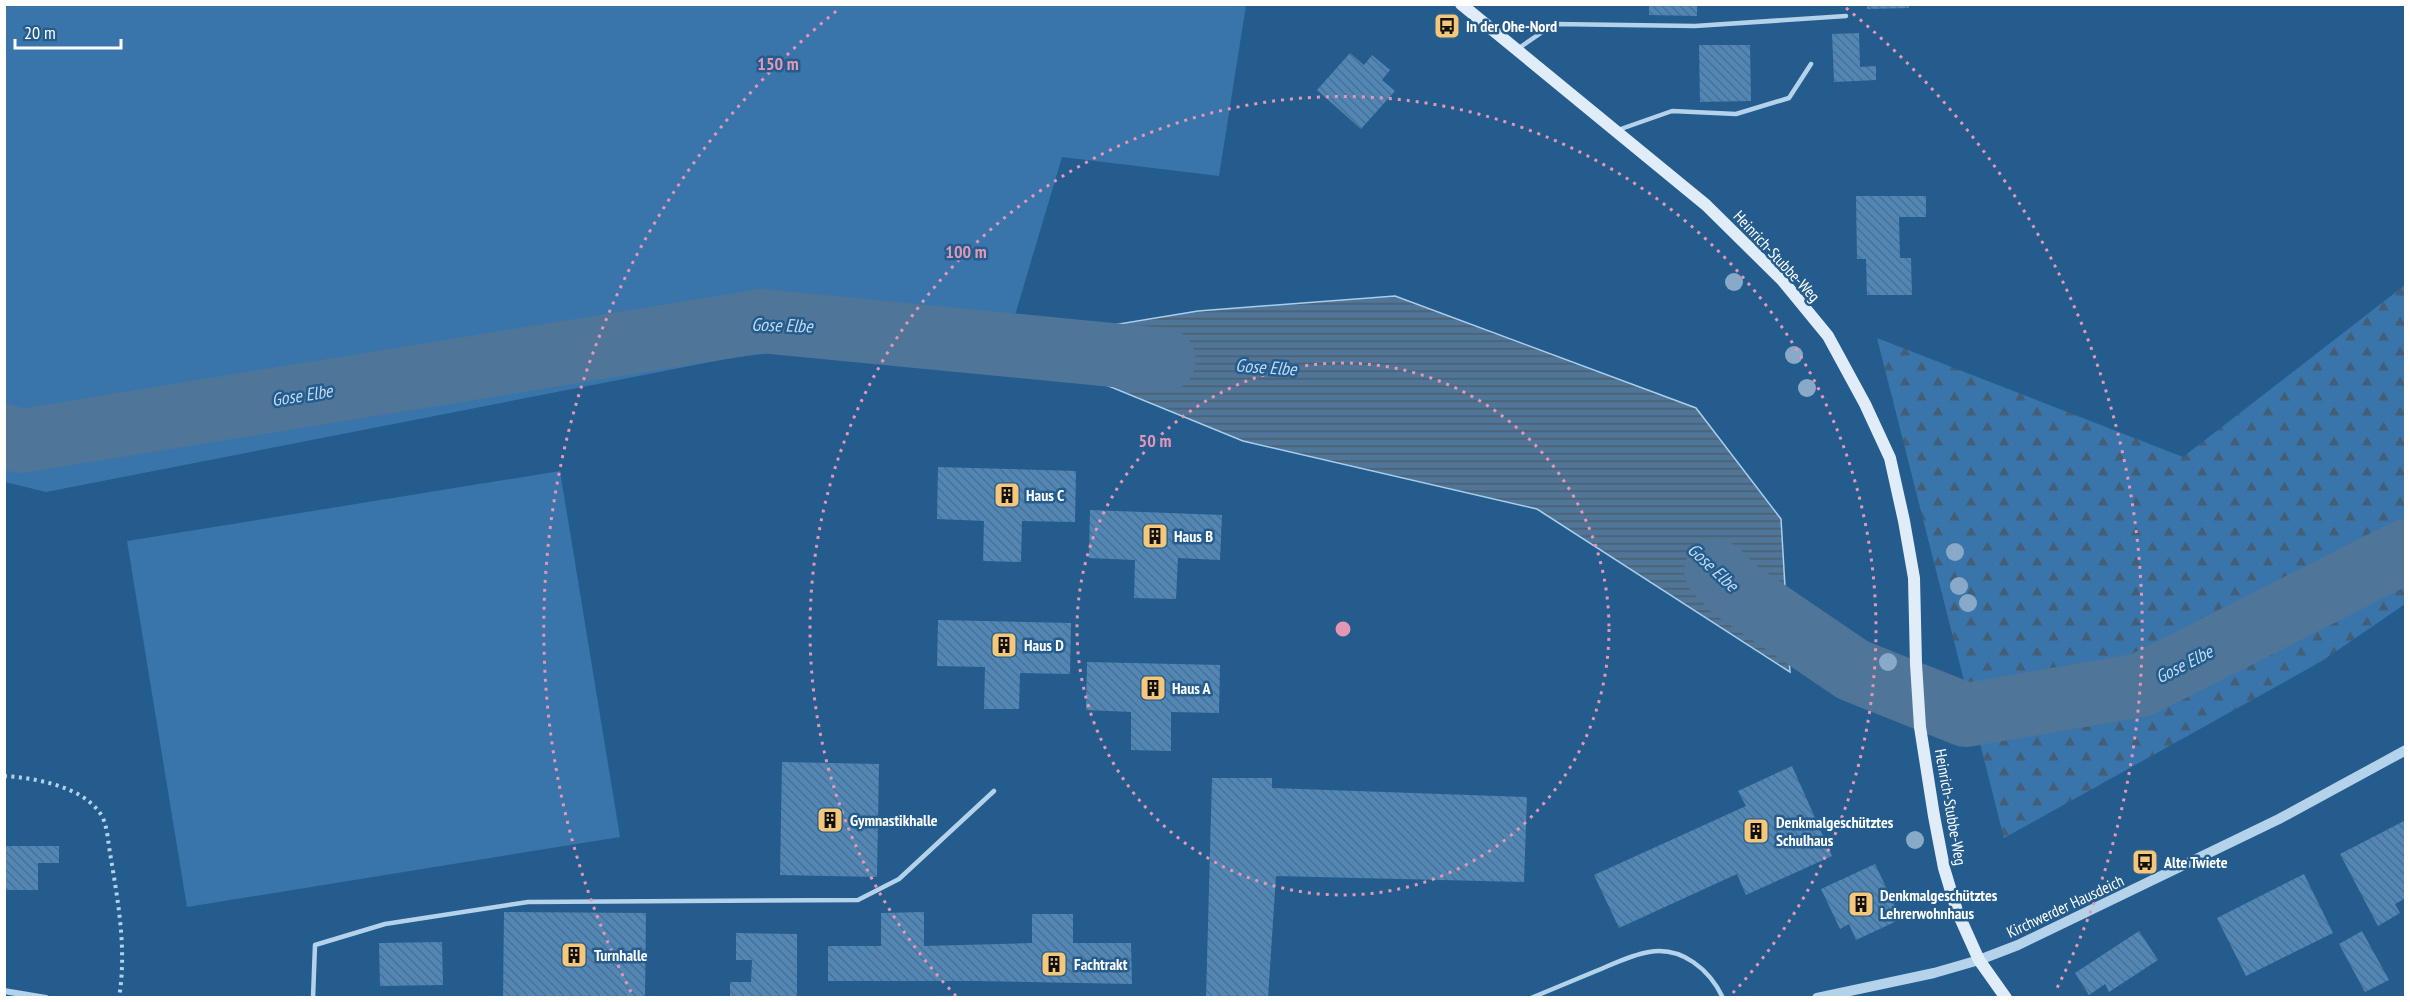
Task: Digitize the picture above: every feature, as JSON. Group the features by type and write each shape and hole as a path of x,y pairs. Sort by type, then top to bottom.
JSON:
{"main road":[{"name":"Heinrich-Stubbe-Weg","path":"1461,4 1706,204 1782,280 1827,336 1865,404 1890,458 1914,578 1920,727 1944,868 1957,911 1979,960 2006,998"}],"street":[{"name":"Kirchwerder Hausdeich","path":"1817,998 1934,973 2019,945 2214,851 2406,750"},
{"path":"4,992 46,998"}],"lane":[{"path":"1517,50 1554,24 1695,26 1846,16"},
{"path":"1615,130 1672,111 1736,114 1790,98 1811,64"},
{"path":"313,998 315,945 385,924 528,902 858,900 899,879 994,791"},
{"path":"1531,998 1628,958 1649,952 1667,951 1681,955 1697,965 1710,976 1723,998"}],"path":[{"path":"4,776 25,778 78,793 100,813 107,838 122,920 122,976 119,998"}],"green space":[{"path":"5,4 1246,5 1219,176 1062,157 1002,359 802,350 736,357 46,492 5,482"},
{"path":"2405,285 2405,604 2322,661 2004,838 1877,338 2183,457"},
{"path":"560,471 620,837 187,907 127,541"}],"water":[{"path":"1395,296 1696,408 1781,519 1790,672 1537,509 1243,441 1079,374 1070,332 1198,311"}],"building":[{"path":"1649,4 1697,4 1697,16 1649,15"},
{"path":"1867,4 1909,4 1909,8 1867,9"},
{"path":"1859,33 1860,67 1876,66 1876,80 1834,82 1832,34"},
{"path":"1699,45 1750,45 1751,101 1700,102"},
{"path":"1350,53 1364,65 1372,55 1390,70 1382,80 1395,91 1361,129 1317,90"},
{"path":"1856,196 1926,196 1926,217 1899,217 1900,258 1911,258 1912,295 1867,295 1866,259 1857,259"},
{"name":"Haus C","path":"938,467 1076,471 1075,522 1022,521 1021,562 983,561 984,521 937,519"},
{"name":"Haus B","path":"1090,510 1222,515 1220,560 1178,558 1176,599 1134,598 1135,560 1089,558"},
{"name":"Haus D","path":"938,620 1071,623 1070,674 1020,673 1019,709 984,709 985,667 937,666"},
{"name":"Haus A","path":"1087,662 1220,665 1219,713 1171,712 1171,751 1131,750 1131,712 1086,710"},
{"name":"Gymnastikhalle","path":"782,762 879,764 877,877 780,875"},
{"name":"Denkmalgeschütztes Schulhaus","path":"1792,766 1832,856 1746,895 1737,874 1619,928 1594,875 1746,806 1738,791"},
{"path":"1212,778 1272,778 1272,788 1527,797 1524,882 1276,876 1268,998 1206,997"},
{"path":"2406,820 2406,898 2395,904 2400,913 2378,926 2340,854"},
{"path":"4,846 59,846 59,863 38,863 38,890 4,890"},
{"name":"Denkmalgeschütztes Lehrerwohnhaus","path":"1875,864 1901,919 1856,940 1849,924 1840,929 1821,889"},
{"path":"2304,874 2333,933 2246,976 2217,918"},
{"name":"Turnhalle","path":"504,912 646,913 645,998 503,998"},
{"path":"924,912 924,946 1032,943 1032,914 1073,914 1073,943 1131,943 1132,984 828,981 828,946 881,946 881,913"},
{"path":"2139,931 2158,960 2109,992 2105,984 2089,995 2075,973"},
{"path":"2362,931 2389,980 2365,992 2339,944"},
{"path":"736,933 797,934 797,998 730,998 730,982 751,982 752,960 736,960"},
{"path":"442,942 443,985 380,986 379,943"}],"waterway":[{"name":"Gose Elbe","path":"4,436 21,441 762,321 1164,360"},
{"name":"Gose Elbe","path":"1716,571 1734,589 1853,670 1966,715 2141,685 2406,551"}],"place":[{"name":"In der Ohe-Nord","path":"1447,26"},
{"name":"Haus C","path":"1007,495"},
{"name":"Haus B","path":"1155,536"},
{"name":"Haus D","path":"1004,645"},
{"name":"Haus A","path":"1153,688"},
{"name":"Gymnastikhalle","path":"830,820"},
{"name":"Denkmalgeschütztes Schulhaus","path":"1756,831"},
{"name":"Alte Twiete","path":"2145,862"},
{"name":"Denkmalgeschütztes Lehrerwohnhaus","path":"1861,904"},
{"name":"Turnhalle","path":"574,955"},
{"name":"Fachtrakt","path":"1054,964"}]}
